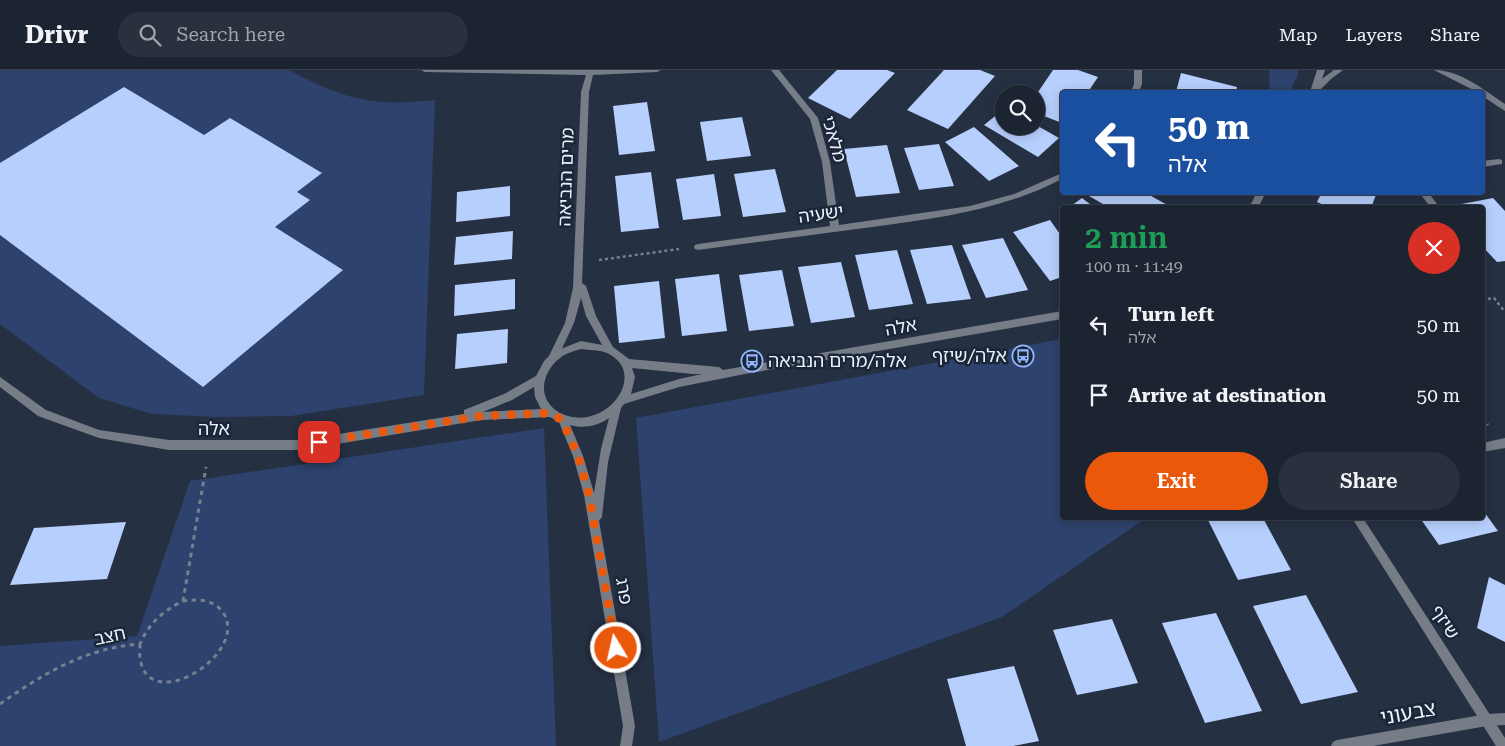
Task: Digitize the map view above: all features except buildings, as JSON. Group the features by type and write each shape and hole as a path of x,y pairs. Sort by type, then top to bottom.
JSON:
{"street":[{"path":"425,70 590,73 657,70"},
{"name":"מלאכי","path":"775,70 814,118 826,162 835,229"},
{"path":"1136,90 1138,84 1138,70"},
{"path":"1315,90 1321,70"},
{"path":"1316,90 1328,77 1340,70"},
{"path":"1438,70 1479,90"},
{"name":"מרים הנביאה","path":"590,73 585,92 578,263 580,283 591,316 609,349"},
{"path":"1485,94 1505,108"},
{"path":"1485,164 1499,162"},
{"name":"ישעיה","path":"698,247 929,216 999,203 1046,185 1060,177"},
{"path":"1425,195 1434,205"},
{"name":"מרים הנביאה","path":"554,356 569,325 580,283"},
{"name":"אלה","path":"621,404 679,383 1060,315"},
{"path":"582,345 596,345 609,349 620,356 630,372 631,381 621,404 597,420 585,422 562,420 550,413 542,403 538,392 539,379 545,367 554,356 567,349 582,345"},
{"name":"אלה","path":"626,363 693,370 745,370"},
{"name":"אלה","path":"441,423 508,397 539,379"},
{"name":"אלה","path":"0,381 42,413 99,434 169,444 210,446 301,445 504,414 550,413"},
{"name":"פרג","path":"596,530 601,474 609,433 621,404"},
{"name":"פרג","path":"562,420 578,456 596,530 629,726 626,746"},
{"path":"1485,447 1505,444"},
{"name":"שיזף","path":"1359,520 1502,746"},
{"name":"צבעוני","path":"1337,746 1487,720 1505,719"}],"path":[{"path":"578,263 698,247"},
{"path":"1485,300 1494,298 1505,312"},
{"path":"140,644 138,657 142,668 149,677 161,682 174,682 190,678 203,670 224,644 227,630 226,617 220,607 210,600 197,598 183,601 210,446"},
{"name":"חצב","path":"0,704 24,686 77,658 101,650 140,644 146,630 156,618 168,607 183,601"}],"shaded area":[{"path":"0,70 289,70 326,88 359,98 394,102 435,100 424,395 291,416 218,417 152,414 99,398 0,324"},
{"path":"1269,70 1298,70 1298,75 1290,90 1270,90"},
{"path":"1060,339 1060,520 1143,520 1002,617 659,742 636,418"},
{"path":"544,428 556,746 0,746 0,646 137,636 190,481"}],"place":[{"name":"אלה/שיזף","path":"1023,356"},
{"name":"אלה/מרים הנביאה","path":"752,361"}],"route":[{"path":"319,442 481,416 550,413 562,420 578,456 589,495 616,648"}]}
